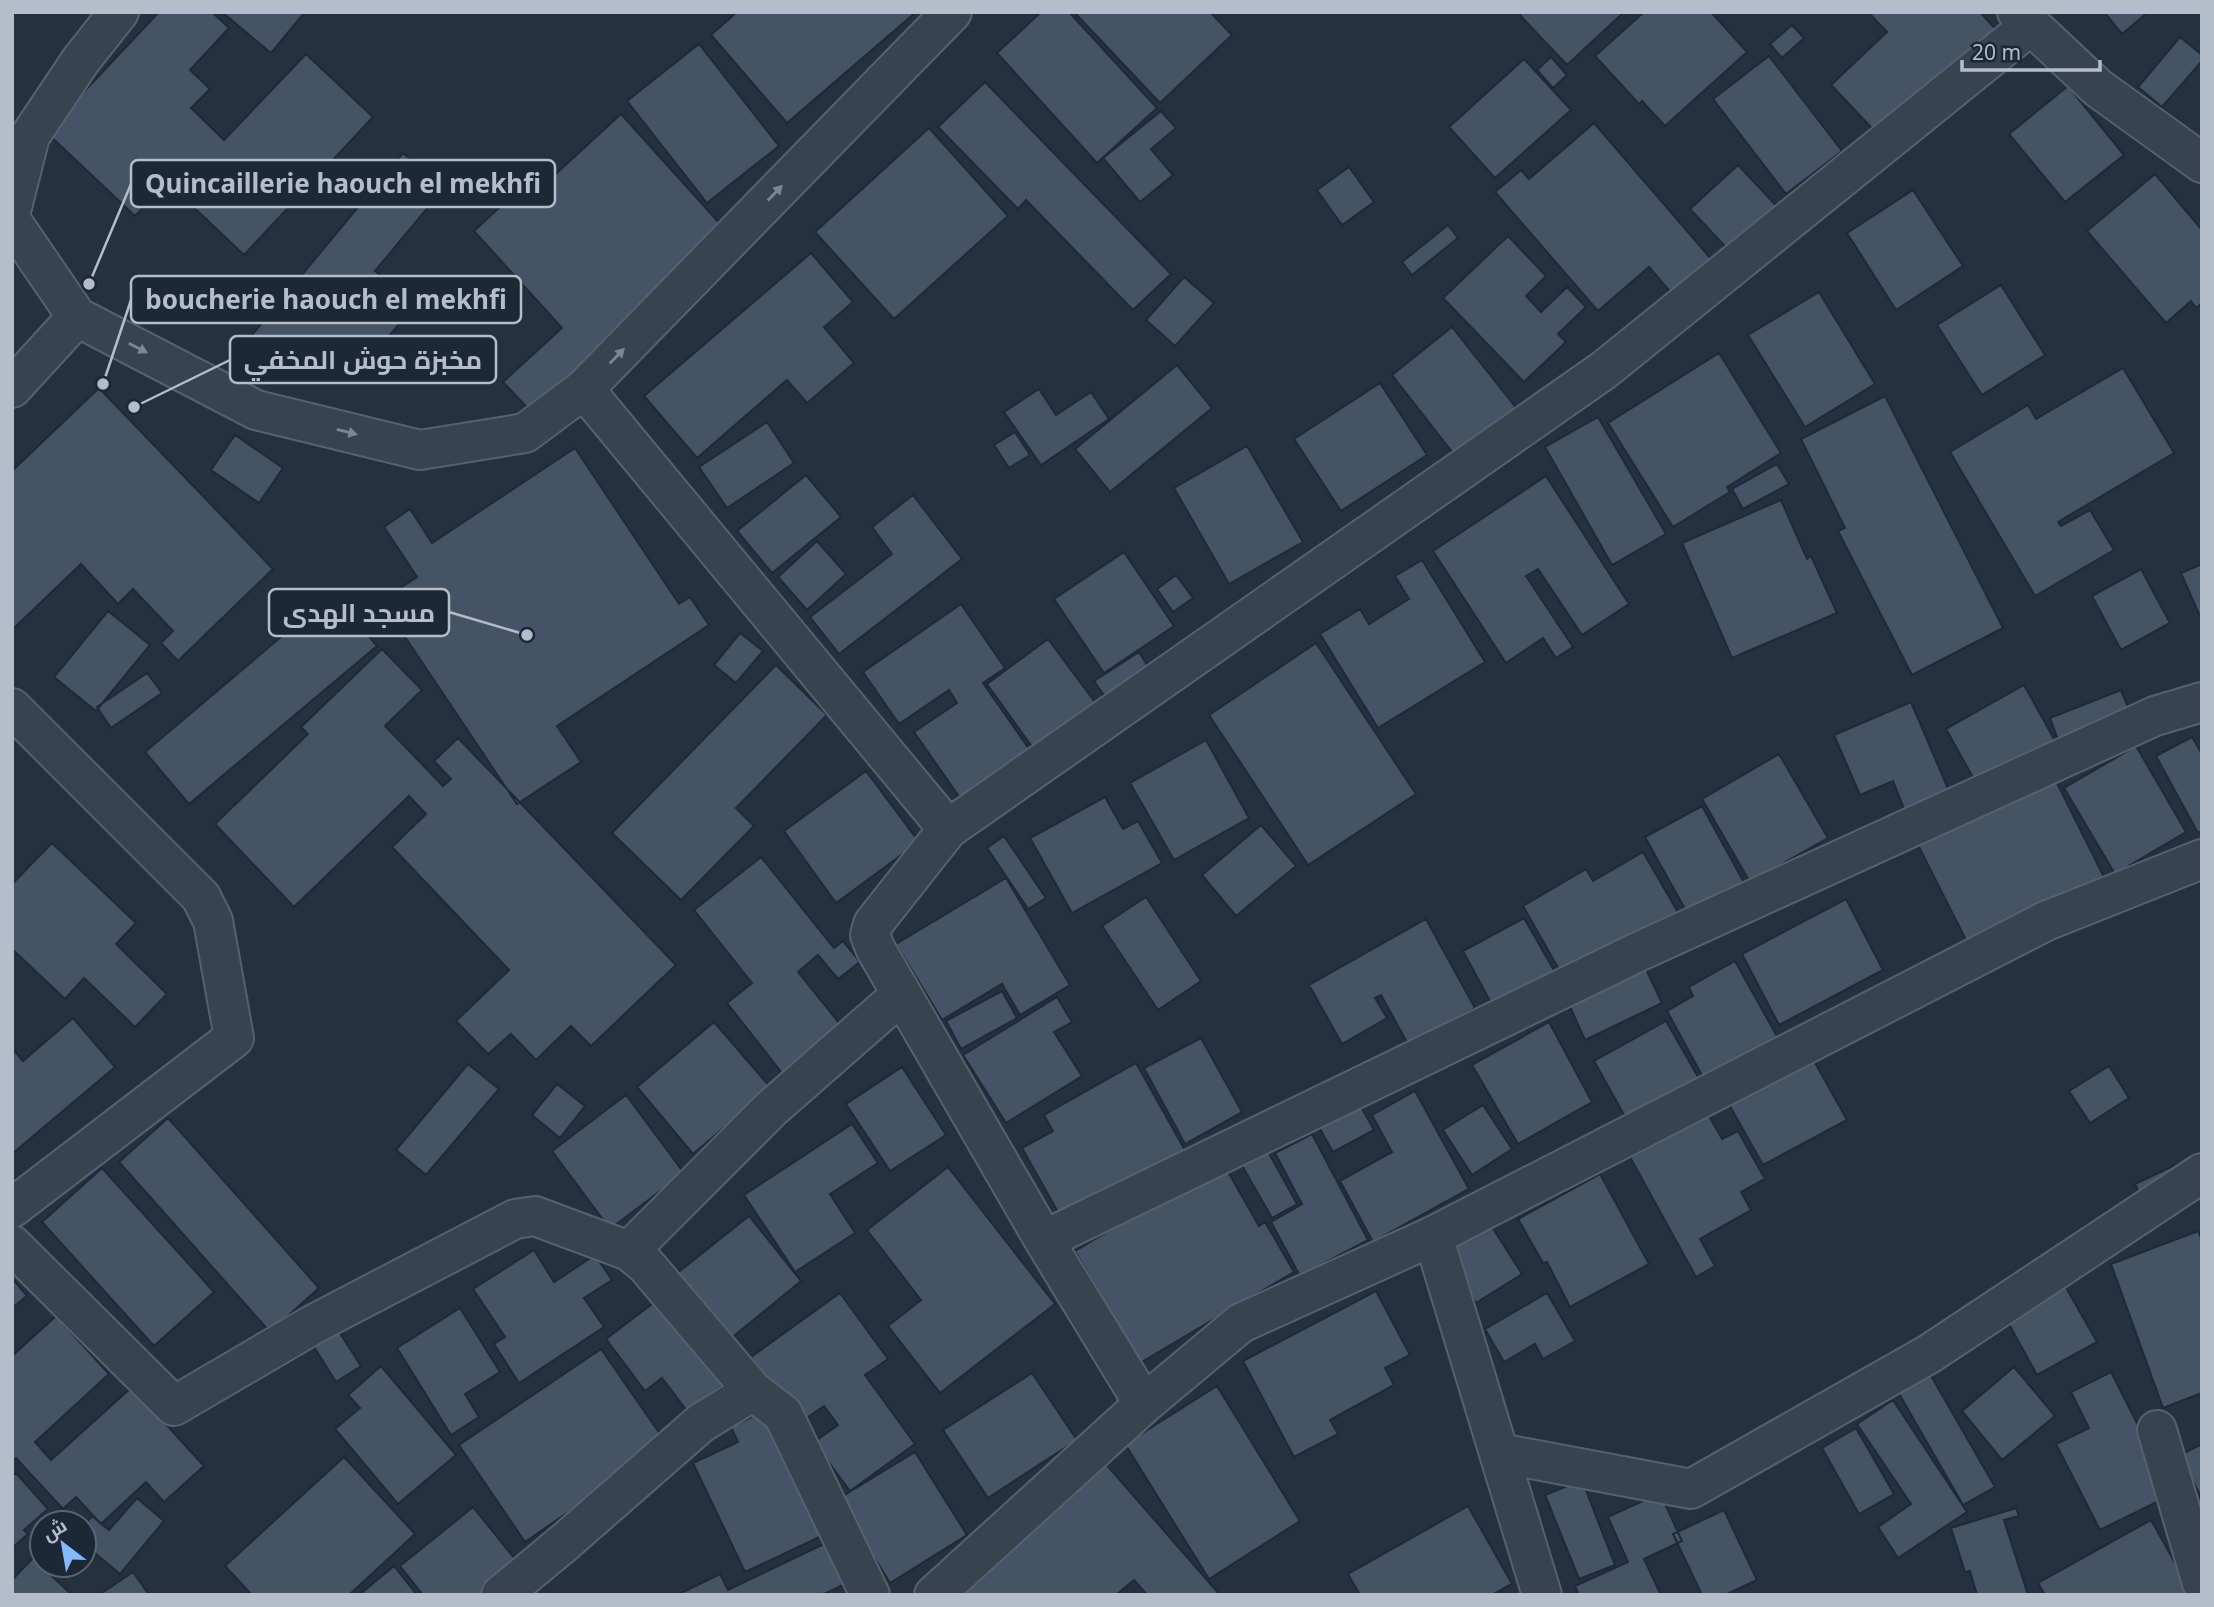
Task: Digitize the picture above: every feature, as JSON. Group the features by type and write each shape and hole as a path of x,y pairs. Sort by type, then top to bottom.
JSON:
{"street":[{"path":"12,207 21,130 118,12"},
{"path":"12,222 77,317 256,410 421,450 525,433 584,389 952,12"},
{"path":"1144,1404 1044,1240 901,995 870,935 873,924 948,829 1604,370 2024,19 2098,88 2202,163"},
{"path":"12,388 77,317"},
{"path":"584,389 948,829"},
{"path":"1044,1240 1638,952 2155,716 2202,702"},
{"path":"12,708 201,898 213,921 234,1038 12,1208"},
{"path":"934,1595 1144,1404 1241,1323 1433,1236 2046,921 2202,859"},
{"path":"629,1251 772,1108 901,995"},
{"path":"1499,1453 1691,1489 1929,1354 2202,1173"},
{"path":"12,1245 174,1406 314,1324 515,1219 535,1216 629,1251 645,1264 753,1391 783,1414 870,1595"},
{"path":"1433,1236 1542,1595"},
{"path":"501,1595 701,1423 753,1391"},
{"path":"2157,1430 2202,1583"}],"building":[{"path":"159,12 212,12 229,28 190,70 210,89 191,108 224,140 306,54 373,117 244,255 167,182 135,216 46,132"},
{"path":"222,12 305,12 271,53"},
{"path":"737,12 916,12 787,123 711,35"},
{"path":"1041,12 1069,12 1157,108 1097,163 997,53"},
{"path":"1074,12 1210,12 1232,35 1160,103"},
{"path":"1517,12 1624,12 1567,65"},
{"path":"1644,12 1711,12 1747,52 1665,126 1642,101 1639,104 1595,56"},
{"path":"1868,12 1980,12 2001,35 1885,142 1831,85 1887,32"},
{"path":"2104,12 2148,12 2122,34"},
{"path":"1792,25 1804,38 1782,58 1770,44"},
{"path":"2180,37 2202,55 2202,61 2162,107 2138,87"},
{"path":"699,44 779,146 707,203 627,101"},
{"path":"1769,56 1842,151 1786,194 1713,99"},
{"path":"1551,57 1567,75 1553,88 1537,70"},
{"path":"1524,59 1571,110 1495,178 1449,127"},
{"path":"985,82 1171,274 1133,310 1026,200 1018,209 938,127"},
{"path":"2068,86 2124,155 2065,202 2009,134"},
{"path":"1161,111 1176,128 1151,149 1173,175 1140,202 1103,158"},
{"path":"621,114 731,236 534,415 503,382 562,328 474,231 514,194 523,204"},
{"path":"1594,123 1718,267 1679,302 1649,267 1598,311 1495,192 1521,170 1529,179"},
{"path":"929,128 1008,216 894,319 815,232"},
{"path":"403,153 445,187 375,271 415,305 349,384 300,343 280,367 247,341"},
{"path":"1738,165 1782,212 1734,256 1690,209"},
{"path":"1349,167 1374,202 1342,225 1317,190"},
{"path":"2155,174 2202,230 2202,303 2196,308 2191,301 2166,323 2087,231"},
{"path":"1913,190 1963,266 1896,310 1847,233"},
{"path":"1448,225 1458,238 1412,275 1402,262"},
{"path":"1508,236 1546,276 1526,296 1541,312 1567,287 1586,307 1558,334 1566,342 1524,382 1443,298"},
{"path":"811,253 853,302 824,327 854,363 807,403 787,380 697,458 644,396"},
{"path":"1184,277 1214,303 1175,346 1146,320"},
{"path":"2001,285 2045,355 1982,395 1937,325"},
{"path":"1819,292 1875,384 1805,427 1748,335"},
{"path":"1452,327 1521,414 1460,462 1392,375"},
{"path":"1719,353 1781,453 1727,487 1730,492 1673,527 1608,423"},
{"path":"1177,365 1212,408 1110,492 1075,449"},
{"path":"2123,368 2174,453 2058,522 2061,526 2090,510 2114,550 2035,596 1950,452 2028,405 2036,419"},
{"path":"1380,383 1427,455 1341,511 1294,439"},
{"path":"99,388 273,569 178,661 161,643 173,631 133,589 118,604 81,564 12,630 12,471"},
{"path":"1039,389 1056,415 1091,392 1109,419 1041,465 1004,412"},
{"path":"1885,396 2003,628 1912,675 1838,531 1845,528 1801,439"},
{"path":"1598,417 1666,534 1612,565 1545,447"},
{"path":"767,422 794,463 727,508 699,467"},
{"path":"1015,432 1030,455 1009,468 994,445"},
{"path":"235,435 283,468 259,503 211,470"},
{"path":"1247,446 1303,542 1229,584 1174,488"},
{"path":"575,448 679,604 690,597 709,625 557,726 581,762 517,804 381,601 417,577 384,527 410,509 432,543"},
{"path":"1777,464 1789,484 1743,509 1732,489"},
{"path":"806,475 841,517 772,573 737,531"},
{"path":"1546,476 1629,604 1582,635 1538,569 1526,576 1573,647 1556,658 1543,638 1506,663 1433,551"},
{"path":"913,495 962,559 839,654 810,617 892,554 872,527"},
{"path":"1781,500 1807,559 1811,556 1837,613 1732,658 1682,543"},
{"path":"817,541 846,574 807,610 778,577"},
{"path":"1124,552 1174,626 1104,673 1054,599"},
{"path":"1422,560 1485,662 1378,728 1320,634 1360,609 1369,624 1409,599 1395,576"},
{"path":"2202,564 2202,621 2181,573"},
{"path":"2141,569 2170,623 2121,650 2092,596"},
{"path":"1176,575 1193,598 1173,612 1157,589"},
{"path":"333,593 377,646 189,804 145,752"},
{"path":"961,604 1005,668 983,683 1039,763 969,811 914,732 957,703 949,690 899,724 863,672"},
{"path":"108,611 150,645 96,711 54,677"},
{"path":"740,633 763,651 736,683 714,665"},
{"path":"1048,639 1100,709 1038,755 987,684"},
{"path":"1316,643 1416,794 1308,865 1209,715"},
{"path":"382,649 422,690 385,726 443,786 451,779 434,761 458,738 676,965 591,1046 571,1026 536,1060 511,1034 488,1054 456,1021 509,970 392,847 426,814 409,796 294,907 215,824 308,734 301,727"},
{"path":"1139,652 1152,673 1108,701 1094,681"},
{"path":"776,665 827,715 736,808 754,826 681,900 612,833"},
{"path":"147,673 162,693 111,728 97,707"},
{"path":"2024,685 2058,746 1980,790 1946,729"},
{"path":"2121,690 2130,712 2058,740 2050,718"},
{"path":"1911,702 1949,791 1905,811 1893,781 1860,795 1834,735"},
{"path":"2192,737 2202,754 2202,831 2198,833 2156,756"},
{"path":"1206,740 1249,818 1174,860 1130,783"},
{"path":"2136,746 2186,832 2115,874 2064,788"},
{"path":"1779,754 1828,838 1750,882 1702,799"},
{"path":"866,771 919,842 836,903 784,831"},
{"path":"2054,777 2106,881 1971,950 1918,845"},
{"path":"1105,797 1123,829 1138,821 1162,863 1072,913 1030,838"},
{"path":"1702,806 1747,888 1690,918 1645,837"},
{"path":"1261,825 1296,866 1236,916 1202,875"},
{"path":"1004,836 1046,898 1028,909 987,848"},
{"path":"52,843 136,923 116,944 167,994 135,1027 84,978 65,999 12,949 12,884"},
{"path":"1643,852 1679,914 1565,980 1523,906 1586,869 1593,881"},
{"path":"761,857 834,948 843,941 860,962 838,979 818,955 798,972 848,1034 789,1082 727,1003 752,983 694,910"},
{"path":"1006,878 1070,985 1020,1015 1002,984 942,1020 896,944"},
{"path":"1146,897 1201,981 1158,1010 1102,926"},
{"path":"1846,899 1883,970 1779,1025 1742,954"},
{"path":"1524,918 1559,979 1497,1014 1463,951"},
{"path":"1426,919 1475,1008 1409,1046 1381,995 1375,998 1387,1018 1342,1044 1309,985"},
{"path":"1735,961 1778,1038 1704,1079 1667,1011 1693,996 1689,987"},
{"path":"1643,963 1662,1003 1585,1040 1566,998"},
{"path":"1002,991 1017,1018 961,1049 946,1021"},
{"path":"1057,997 1072,1022 1054,1032 1082,1076 1006,1123 963,1055"},
{"path":"73,1018 115,1067 12,1154 12,1048 23,1061"},
{"path":"1666,1021 1701,1082 1628,1122 1594,1061"},
{"path":"714,1022 771,1088 693,1154 637,1087"},
{"path":"1549,1022 1592,1102 1518,1144 1472,1065"},
{"path":"1201,1038 1242,1112 1185,1144 1144,1068"},
{"path":"1808,1050 1847,1120 1763,1165 1726,1099"},
{"path":"1136,1063 1186,1152 1063,1221 1022,1148 1053,1131 1044,1115"},
{"path":"468,1064 499,1089 426,1175 396,1150"},
{"path":"2109,1066 2129,1098 2090,1123 2069,1091"},
{"path":"902,1067 946,1135 890,1171 846,1104"},
{"path":"557,1084 585,1106 560,1138 532,1115"},
{"path":"1352,1091 1374,1130 1333,1152 1311,1113"},
{"path":"1415,1091 1469,1189 1373,1242 1340,1181 1392,1152 1372,1115"},
{"path":"626,1095 684,1173 610,1229 552,1151"},
{"path":"1483,1105 1512,1149 1472,1175 1443,1130"},
{"path":"1708,1114 1722,1139 1738,1131 1765,1179 1741,1192 1751,1210 1700,1239 1715,1266 1696,1277 1630,1157"},
{"path":"168,1118 319,1288 270,1332 119,1162"},
{"path":"852,1124 878,1163 830,1194 855,1233 795,1272 744,1195"},
{"path":"1312,1134 1368,1240 1300,1276 1271,1222 1302,1204 1275,1153"},
{"path":"1266,1148 1297,1204 1272,1218 1240,1162"},
{"path":"1223,1163 1259,1226 1265,1222 1294,1272 1140,1363 1075,1251"},
{"path":"2175,1165 2182,1180 2142,1199 2135,1184"},
{"path":"948,1167 1055,1304 940,1393 888,1326 921,1300 867,1230"},
{"path":"102,1168 214,1292 154,1346 42,1222"},
{"path":"1600,1174 1649,1264 1570,1307 1547,1262 1543,1263 1518,1219"},
{"path":"749,1216 801,1281 729,1340 676,1274"},
{"path":"1485,1216 1522,1274 1476,1303 1438,1246"},
{"path":"2198,1231 2202,1240 2202,1393 2163,1408 2111,1264"},
{"path":"534,1250 554,1282 595,1255 612,1280 584,1298 604,1327 519,1383 494,1344 505,1337 473,1289"},
{"path":"12,1278 27,1296 12,1308"},
{"path":"2064,1284 2097,1342 2037,1375 2005,1317"},
{"path":"1376,1291 1410,1355 1385,1368 1394,1385 1330,1420 1338,1434 1294,1457 1243,1361"},
{"path":"840,1293 888,1359 865,1375 915,1444 850,1491 814,1442 838,1425 824,1406 799,1423 751,1357"},
{"path":"1547,1293 1575,1341 1543,1359 1535,1344 1504,1362 1485,1329"},
{"path":"665,1294 730,1380 687,1411 662,1378 645,1391 606,1339"},
{"path":"460,1308 500,1372 465,1394 479,1417 451,1435 397,1348"},
{"path":"56,1316 109,1374 35,1442 51,1460 132,1387 204,1466 164,1502 146,1482 101,1524 98,1521 98,1509 87,1509 76,1497 63,1509 16,1458 12,1461 12,1356"},
{"path":"336,1327 361,1366 336,1382 311,1342"},
{"path":"601,1349 667,1444 525,1542 459,1445"},
{"path":"381,1366 456,1455 398,1504 335,1429 360,1408 348,1395"},
{"path":"2014,1367 2055,1416 2002,1460 1962,1411"},
{"path":"2111,1372 2173,1494 2100,1530 2056,1444 2089,1428 2071,1392"},
{"path":"1032,1373 1077,1440 988,1498 943,1430"},
{"path":"1930,1374 1995,1487 1963,1505 1898,1392"},
{"path":"1217,1386 1300,1521 1209,1579 1125,1444"},
{"path":"1893,1400 1967,1512 1898,1558 1878,1527 1911,1504 1857,1424"},
{"path":"768,1409 828,1533 745,1572 693,1463 738,1442 731,1427"},
{"path":"1856,1428 1894,1494 1859,1514 1822,1448"},
{"path":"2202,1444 2202,1499 2180,1455"},
{"path":"915,1452 967,1535 890,1583 838,1499"},
{"path":"344,1457 415,1534 349,1595 252,1595 225,1566"},
{"path":"1105,1463 1220,1595 1147,1595 1134,1580 1116,1595 954,1595"},
{"path":"16,1473 48,1509 28,1509 28,1526 24,1530 28,1534 12,1548 12,1476"},
{"path":"1582,1480 1615,1565 1579,1579 1545,1495"},
{"path":"1660,1493 1682,1541 1644,1559 1661,1595 1579,1595 1575,1586 1628,1562 1608,1517"},
{"path":"137,1498 164,1521 120,1574 98,1556 98,1521 109,1530"},
{"path":"1468,1506 1512,1584 1492,1595 1360,1595 1348,1574"},
{"path":"473,1507 523,1569 490,1595 423,1595 400,1566"},
{"path":"2016,1508 2019,1516 2004,1520 2028,1595 1977,1595 1970,1571 1965,1572 1951,1528"},
{"path":"1724,1510 1757,1580 1725,1595 1702,1595 1673,1534"},
{"path":"2151,1520 2193,1595 2045,1595 2038,1583"},
{"path":"826,1543 845,1584 822,1595 677,1595 720,1574 728,1590"},
{"path":"28,1563 28,1579 55,1579 72,1595 12,1595 12,1580"},
{"path":"394,1566 417,1595 359,1595"},
{"path":"133,1572 149,1595 99,1595"}],"place":[{"name":"Quincaillerie haouch el mekhfi","path":"89,284"},
{"name":"boucherie haouch el mekhfi","path":"103,384"},
{"name":"مخبزة حوش المخفي","path":"134,407"},
{"name":"مسجد الهدى","path":"527,635"}]}
